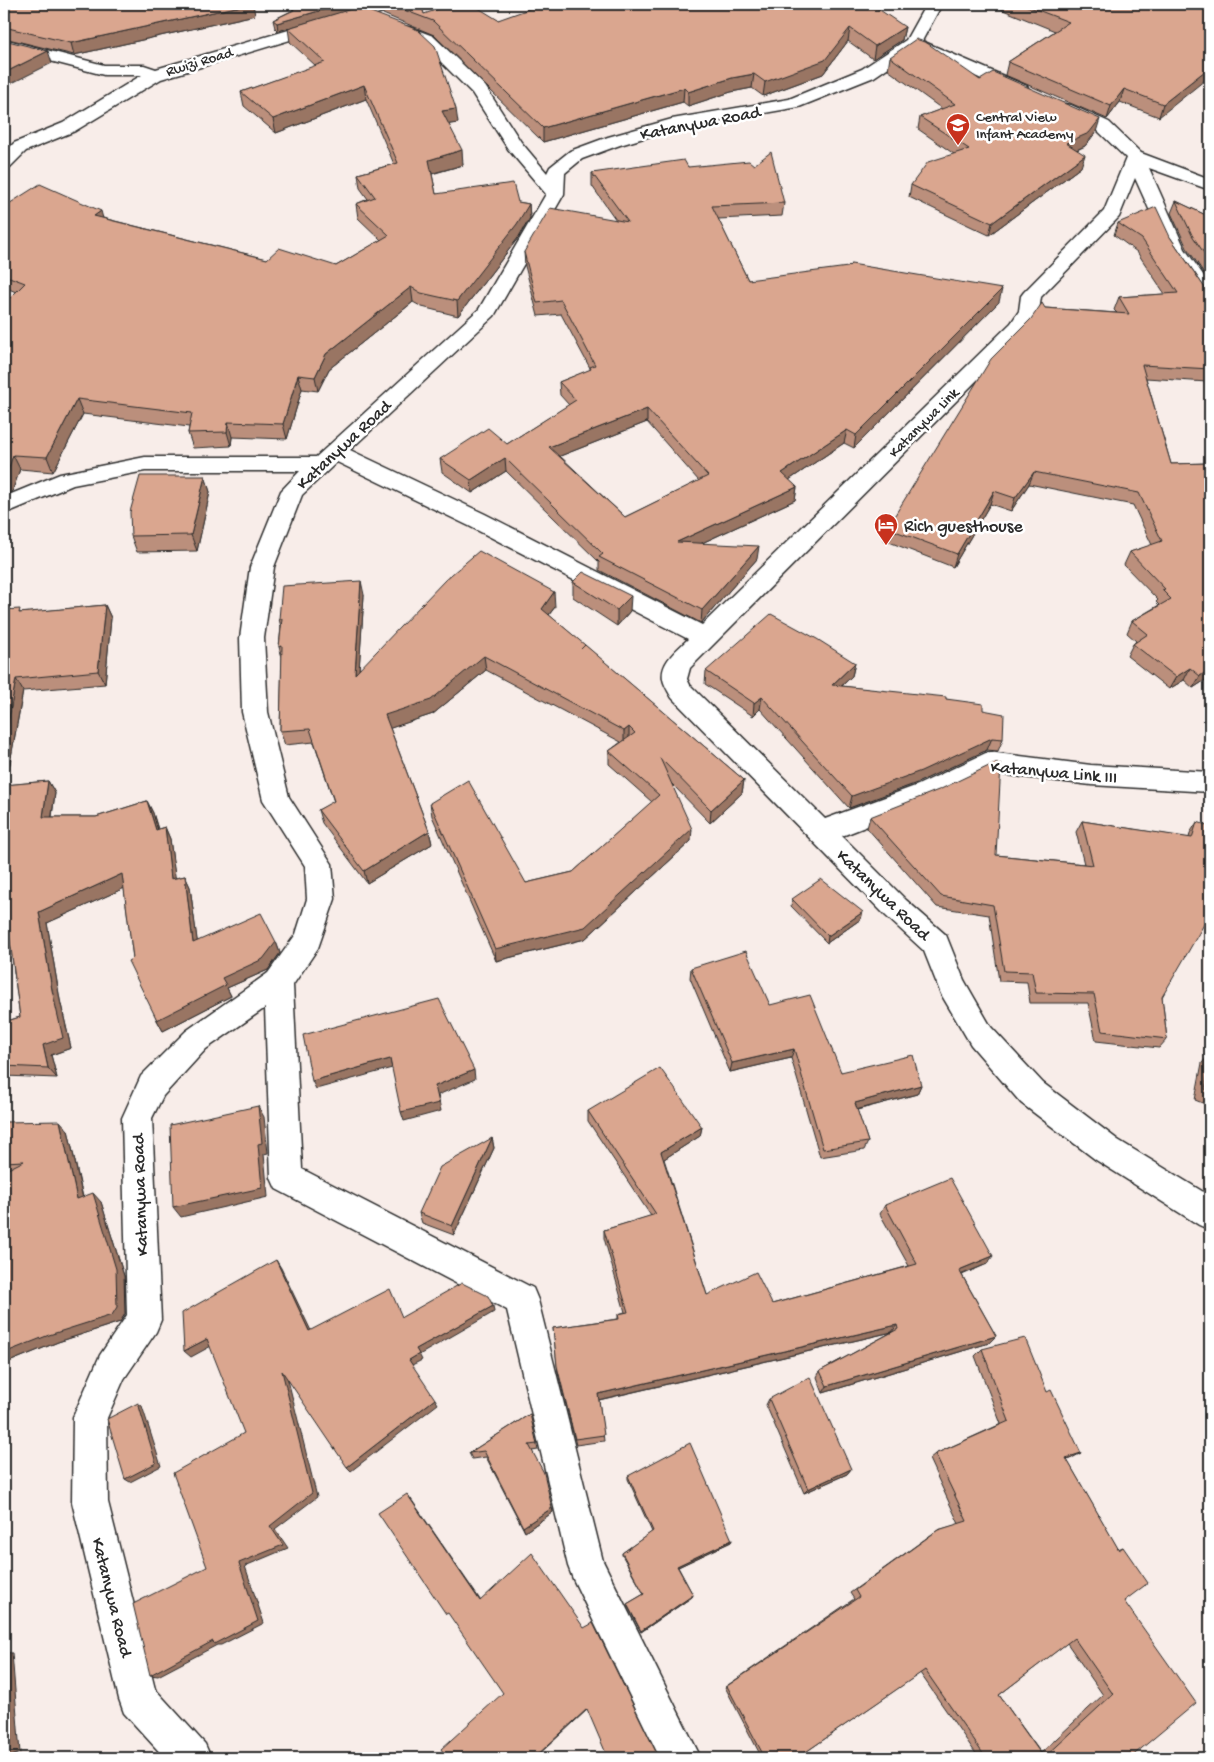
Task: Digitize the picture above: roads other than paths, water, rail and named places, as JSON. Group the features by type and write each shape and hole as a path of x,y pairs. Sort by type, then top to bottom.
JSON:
{"street":[{"name":"Rwizi Road","path":"4,44 104,70 144,70 155,75 393,4"},
{"name":"Katanywa Road","path":"191,1758 138,1699 90,1502 90,1417 112,1367 144,1320 137,1118 152,1086 196,1040 278,982 308,939 321,899 318,864 276,800 255,712 252,638 262,567 292,491 487,312 555,194 556,171 576,155 614,141 672,124 793,103 868,73 913,43 934,4"},
{"path":"360,13 427,39 479,90 514,145 555,194"},
{"path":"913,43 1102,126 1135,157 1210,185"},
{"path":"4,164 20,147 69,127 155,75"},
{"path":"1135,157 1176,249 1210,299"},
{"name":"Katanywa Link","path":"678,664 1019,327 1029,311 1031,296 1112,213 1135,157"},
{"path":"4,506 68,479 145,464 328,458 477,520 705,637"},
{"name":"Katanywa Road","path":"678,664 675,679 681,691 936,944 951,985 982,1036 1032,1093 1107,1150 1210,1214"},
{"name":"Katanywa Link III","path":"821,832 927,792 988,762 1091,775 1210,782"},
{"path":"278,982 287,1178 521,1300 586,1566 681,1758"}],"place":[{"name":"Central View Infant Academy","path":"958,146"},
{"name":"Rich guesthouse","path":"886,546"}]}
